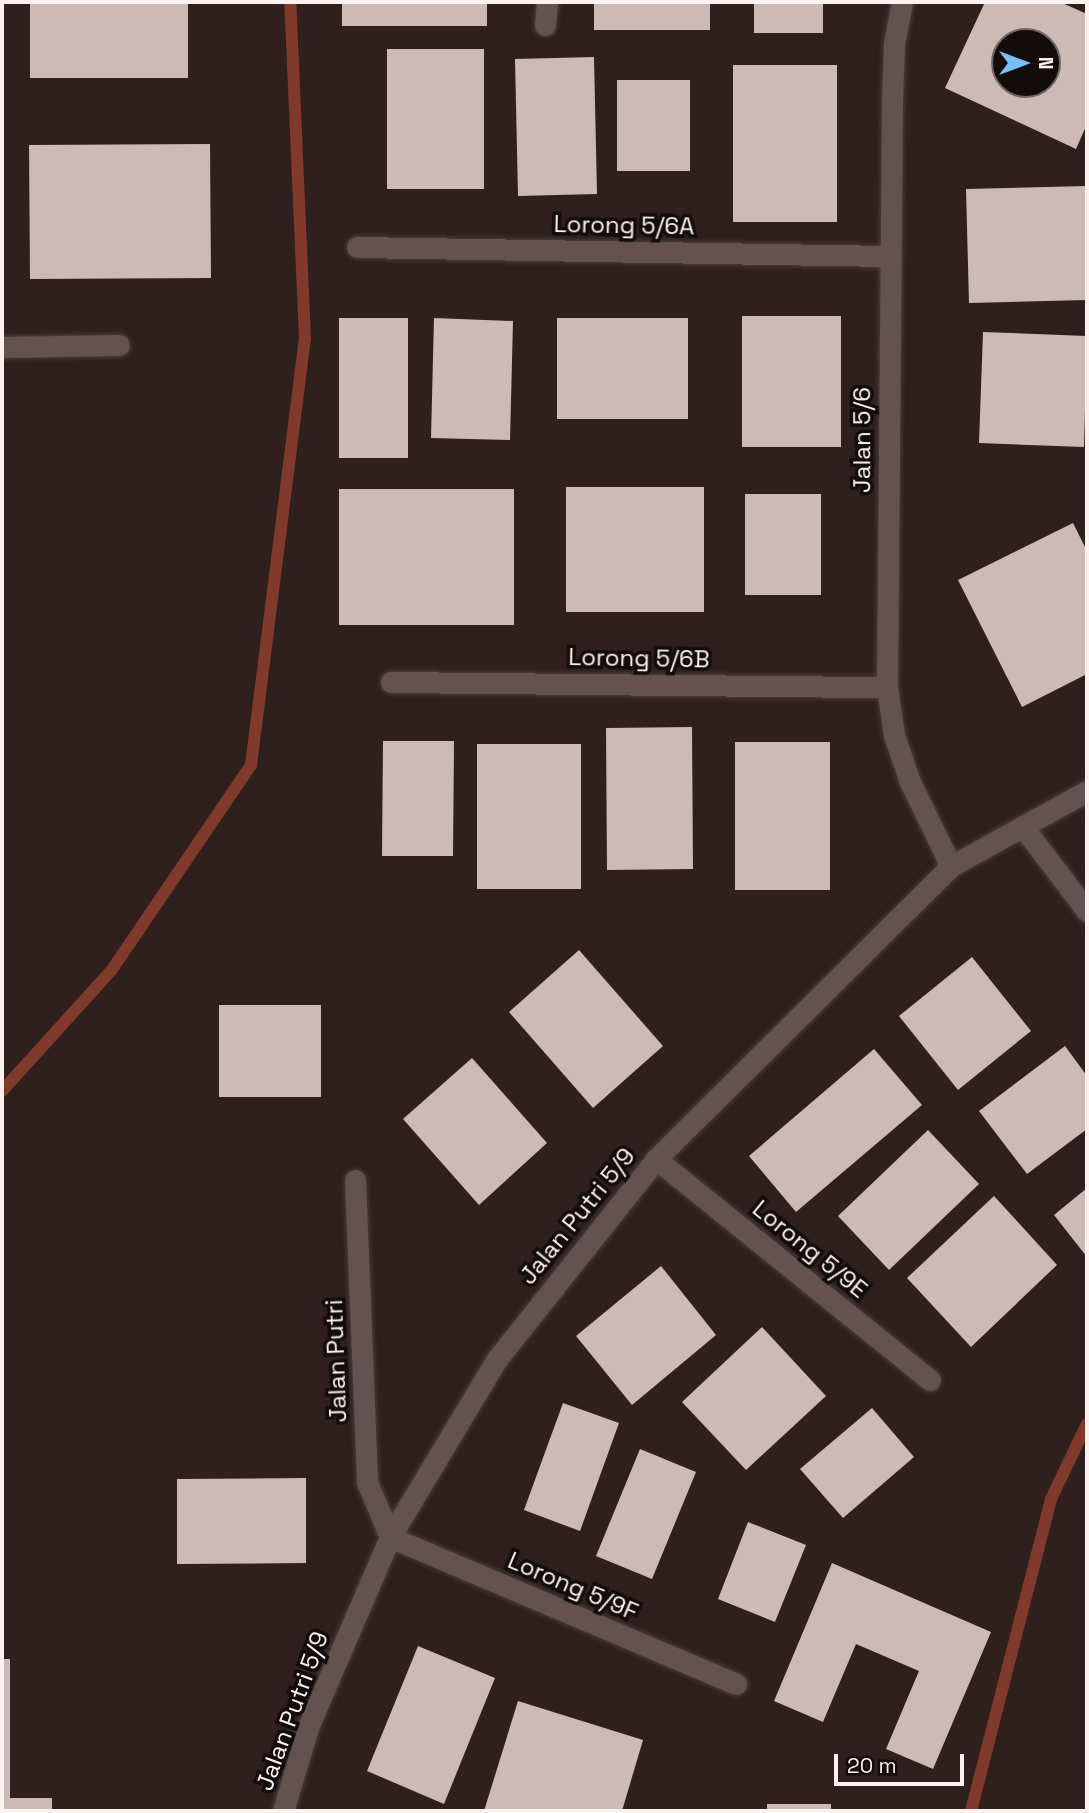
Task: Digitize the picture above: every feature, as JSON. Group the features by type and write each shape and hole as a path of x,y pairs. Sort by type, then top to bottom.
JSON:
{"street":[{"path":"545,25 547,2"},
{"name":"Jalan 5/6","path":"902,2 894,44 889,256 887,687 894,735 906,770 950,866"},
{"name":"Lorong 5/6A","path":"358,247 889,256"},
{"path":"2,347 119,345"},
{"name":"Lorong 5/6B","path":"391,681 887,687"},
{"name":"Jalan Putri 5/9","path":"283,1811 309,1725 390,1537 497,1359 656,1159 950,866 1087,791"},
{"path":"1023,827 1087,911"},
{"name":"Lorong 5/9E","path":"656,1159 930,1380"},
{"name":"Jalan Putri","path":"355,1180 367,1482 390,1537"},
{"name":"Lorong 5/9F","path":"390,1537 736,1684"}],"building":[{"path":"30,2 188,2 188,78 30,78"},
{"path":"342,2 487,2 487,26 342,26"},
{"path":"594,2 710,2 710,30 594,30"},
{"path":"754,2 823,2 823,33 754,33"},
{"path":"985,2 1060,2 1087,14 1087,124 1076,149 945,88"},
{"path":"387,49 484,49 484,189 387,189"},
{"path":"594,57 597,194 518,196 515,59"},
{"path":"733,65 837,65 837,222 733,222"},
{"path":"617,80 690,80 690,171 617,171"},
{"path":"210,144 211,278 30,279 29,145"},
{"path":"1087,186 1087,300 969,303 966,189"},
{"path":"742,316 841,316 841,447 742,447"},
{"path":"339,318 408,318 408,458 339,458"},
{"path":"434,318 513,321 510,440 431,438"},
{"path":"557,318 688,318 688,419 557,419"},
{"path":"983,332 1087,336 1084,447 979,443"},
{"path":"566,487 704,487 704,612 566,612"},
{"path":"339,489 514,489 514,625 339,625"},
{"path":"745,494 821,494 821,595 745,595"},
{"path":"1073,523 1087,551 1087,674 1022,707 958,580"},
{"path":"692,727 693,869 607,870 606,728"},
{"path":"383,741 454,741 453,856 382,856"},
{"path":"735,742 830,742 830,890 735,890"},
{"path":"477,744 581,744 581,889 477,889"},
{"path":"579,950 663,1046 593,1108 509,1012"},
{"path":"972,957 1031,1031 958,1090 899,1016"},
{"path":"219,1005 321,1005 321,1097 219,1097"},
{"path":"1065,1046 1087,1076 1087,1129 1027,1174 979,1111"},
{"path":"874,1049 922,1105 796,1212 749,1156"},
{"path":"472,1058 547,1143 479,1205 403,1119"},
{"path":"928,1130 979,1184 889,1270 838,1216"},
{"path":"1087,1188 1087,1257 1054,1215"},
{"path":"994,1196 1057,1265 971,1347 907,1278"},
{"path":"661,1266 716,1335 632,1405 576,1336"},
{"path":"762,1327 826,1396 746,1470 682,1402"},
{"path":"563,1403 619,1423 580,1531 524,1510"},
{"path":"872,1408 914,1457 843,1518 800,1469"},
{"path":"640,1449 696,1472 652,1579 596,1556"},
{"path":"306,1478 306,1563 177,1564 177,1479"},
{"path":"748,1522 806,1545 775,1622 718,1599"},
{"path":"832,1563 991,1632 933,1769 886,1749 919,1671 856,1644 823,1722 774,1701"},
{"path":"418,1646 495,1678 444,1804 367,1771"},
{"path":"2,1659 10,1659 10,1798 52,1798 52,1811 2,1811"},
{"path":"518,1701 643,1740 622,1811 484,1811"},
{"path":"767,1804 831,1804 831,1811 767,1811"}],"waterway":[{"path":"2,1091 111,971 251,765 305,339 290,2"},
{"path":"971,1811 1051,1499 1087,1424"}]}
